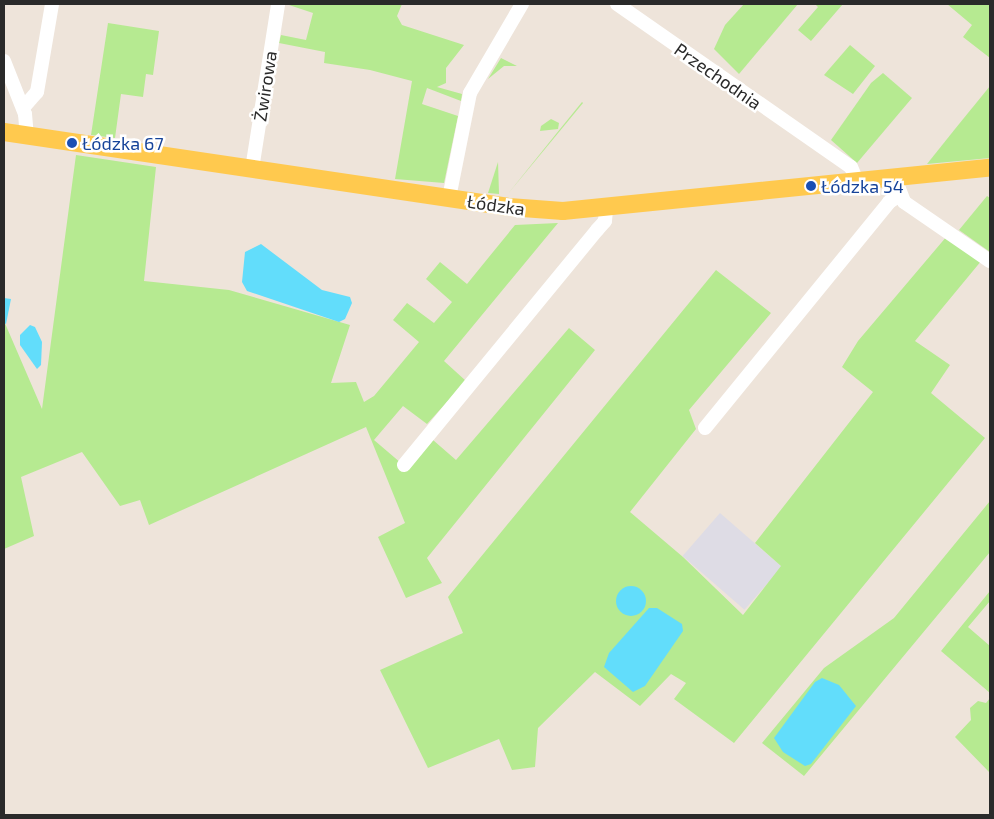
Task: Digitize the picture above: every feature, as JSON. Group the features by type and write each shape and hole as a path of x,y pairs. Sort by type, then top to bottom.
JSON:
{"main road":[{"name":"Łódzka","path":"4,132 536,210 606,209 990,168"}],"street":[{"path":"21,103 39,85 52,4"},
{"name":"Żwirowa","path":"252,169 278,4"},
{"path":"449,198 468,98 522,4"},
{"name":"Przechodnia","path":"617,4 851,167 857,181"},
{"path":"4,61 21,103 27,136"},
{"path":"897,177 900,195 904,202 990,261"},
{"path":"705,428 889,202 900,195"},
{"path":"404,465 602,225 606,209"}],"shaded area":[{"path":"720,513 782,567 744,610 683,556"}],"green space":[{"path":"286,4 402,4 397,16 402,25 464,45 446,68 446,83 437,87 462,94 461,101 427,88 422,104 458,116 444,183 395,179 412,81 370,70 324,63 325,52 279,43 281,35 306,40 313,13"},
{"path":"744,4 798,4 739,74 714,49 725,25"},
{"path":"815,4 843,4 811,41 798,30 818,7"},
{"path":"947,4 990,4 990,58 963,37 972,25"},
{"path":"108,23 159,31 153,75 146,74 143,97 121,94 115,138 91,135"},
{"path":"850,45 875,66 853,94 824,75"},
{"path":"501,58 517,66 504,66 488,79"},
{"path":"883,73 912,98 857,163 831,140 871,83"},
{"path":"990,86 990,158 927,164 955,129"},
{"path":"583,103 507,195 556,134"},
{"path":"551,119 559,123 558,129 540,131 541,126"},
{"path":"76,155 156,167 144,281 229,290 350,325 331,383 356,382 364,402 374,396 419,342 393,320 407,303 434,323 452,302 426,279 440,262 467,284 515,225 558,223 444,361 466,381 427,424 403,406 374,440 408,469 433,440 456,460 569,328 595,350 427,558 442,583 406,598 378,537 405,523 366,427 149,525 140,500 120,506 82,452 21,477 34,536 4,549 4,321 42,409"},
{"path":"498,162 499,194 488,193"},
{"path":"987,196 990,198 990,252 959,230"},
{"path":"947,236 982,260 915,341 950,365 931,393 985,438 734,743 674,699 686,683 671,674 640,706 595,672 538,728 535,767 512,770 499,739 428,768 380,670 463,633 448,597 716,270 771,313 689,410 696,429 630,512 683,557 743,615 781,566 755,543 873,392 842,367 858,341"},
{"path":"990,501 990,552 804,776 762,743 824,668 894,618"},
{"path":"990,591 990,601 968,627 990,646 990,693 941,651"},
{"path":"990,698 990,773 955,737 971,720 970,708 978,701 986,703"}],"water":[{"path":"261,244 322,290 350,297 352,303 345,319 339,322 247,291 242,282 245,252"},
{"path":"4,298 11,299 6,324 4,323"},
{"path":"30,325 35,327 42,342 41,365 37,369 20,345 20,335"},
{"path":"631,586 637,587 645,595 645,607 637,615 631,616 625,615 617,607 616,601 617,595 625,587"},
{"path":"649,608 657,608 682,624 683,631 645,686 633,692 604,667 609,653"},
{"path":"822,678 839,685 856,706 811,764 805,766 783,752 774,738 815,682"}],"place":[{"name":"Łódzka 67","path":"72,143"},
{"name":"Łódzka 54","path":"811,186"}]}
